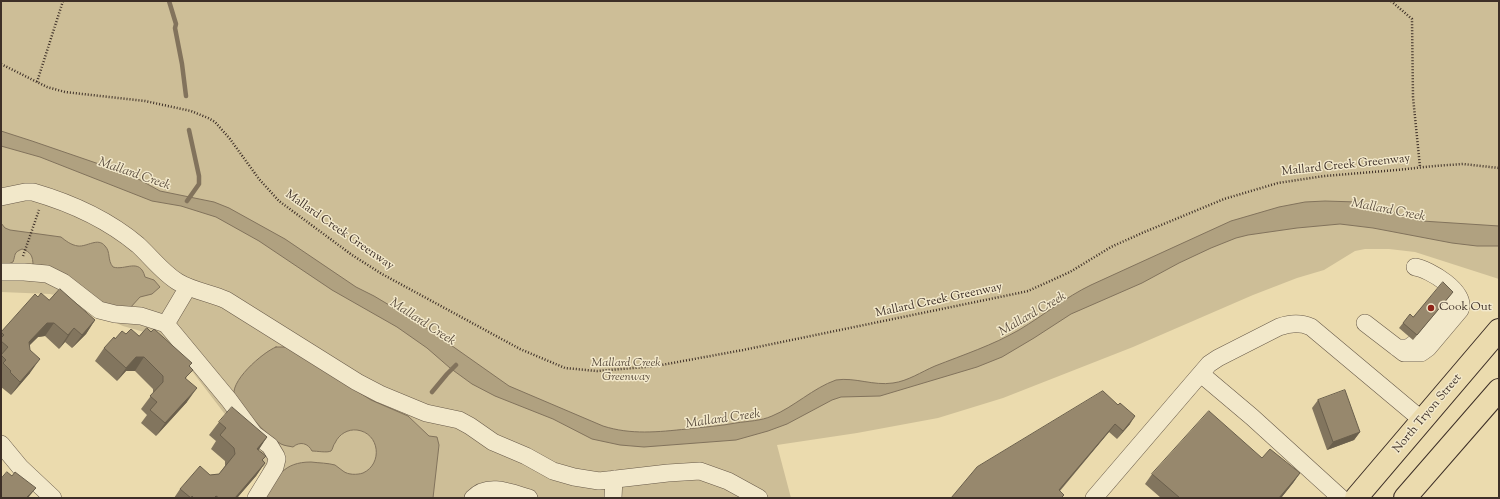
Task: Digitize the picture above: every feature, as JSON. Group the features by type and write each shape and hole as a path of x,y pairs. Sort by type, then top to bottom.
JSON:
{"main road":[{"name":"North Tryon Street","path":"1356,498 1499,330"},
{"path":"1405,498 1499,390"}],"street":[{"path":"1,197 32,192 74,206 97,217 131,240 176,281 188,287 216,295 226,300 357,382 380,394 431,415 459,420 493,442 526,456 553,471 589,480 614,479 668,472 700,471 728,481 759,498"},
{"path":"1365,323 1404,354 1421,353 1432,344 1462,307 1460,298 1448,285 1429,271 1415,267"},
{"path":"1,272 47,274 63,282 100,310 115,314 141,316 166,324 230,400 254,434 270,446 274,451 277,460 275,467 256,498"},
{"path":"166,324 188,287"},
{"path":"1094,498 1209,364 1279,327 1288,324 1305,324 1311,327 1422,420"},
{"path":"1201,374 1258,422 1340,498"},
{"path":"1,444 25,472 53,498"},
{"path":"613,498 614,479"},
{"path":"473,498 481,492 490,490 503,491 529,498"}],"path":[{"path":"37,82 64,1"},
{"path":"1391,1 1412,19 1413,98 1420,167"},
{"name":"Mallard Creek Greenway","path":"1,64 37,82 65,92 145,101 191,111 208,118 215,122 230,139 259,179 280,201 352,255 382,274 520,349 565,368 585,371 604,371 656,366 743,350 1019,293 1070,272 1111,247 1142,232 1224,199 1278,183 1300,179 1463,164 1499,168"},
{"path":"25,250 44,196"}],"green space":[{"path":"1,1 1499,1 1499,279 1415,252 1389,249 1365,249 1355,251 1324,270 1297,278 1253,295 1133,347 1003,398 938,418 857,433 777,445 791,498 248,498 262,473 264,463 260,449 224,413 185,362 144,332 123,326 92,312 67,298 50,294 1,292"}],"water":[{"name":"Mallard Creek","path":"1,131 131,175 160,191 214,202 229,208 285,239 356,287 421,324 509,386 603,426 634,432 676,430 763,419 788,408 819,388 836,380 843,379 886,384 904,380 935,366 978,350 1019,330 1091,285 1231,221 1279,207 1305,202 1357,202 1422,221 1499,226 1499,246 1477,246 1452,243 1373,228 1340,224 1248,235 1211,248 1142,283 1071,314 1002,357 977,367 880,396 841,397 832,400 787,424 736,440 644,447 620,445 592,439 553,419 495,396 472,384 450,368 427,348 397,327 332,290 259,241 216,217 181,206 152,201 40,157 1,146"},
{"path":"1,223 5,228 10,230 61,237 69,243 78,246 96,242 102,243 107,248 110,262 113,267 118,268 136,266 143,271 145,277 154,280 160,287 152,294 140,297 130,308 112,307 33,266 31,255 22,249 15,254 13,262 1,267"},
{"path":"276,347 288,347 371,400 408,416 429,436 437,437 439,445 433,498 263,498 277,477 287,468 294,465 311,462 329,464 335,465 347,473 358,474 369,469 374,463 376,456 374,443 365,432 350,430 339,437 331,451 322,452 312,451 304,444 298,444 293,447 281,444 268,435 256,423 235,398 234,392 236,384 255,361"}],"building":[{"name":"Cook Out","path":"1443,282 1453,292 1417,335 1403,323 1410,314 1413,317"},
{"path":"60,289 95,320 82,335 74,328 68,335 54,323 47,323 29,342 30,350 40,359 20,382 3,363 6,360 1,355 8,347 1,341 1,338 4,335 1,332 35,294 38,297 41,293 49,300"},
{"path":"147,328 151,332 154,329 192,363 189,366 193,370 185,378 197,388 165,423 150,410 157,402 150,396 163,382 163,376 144,357 136,357 126,368 104,348 122,331 126,334 131,329 139,336"},
{"path":"1345,390 1360,432 1333,442 1318,400"},
{"path":"1103,391 1118,405 1120,403 1135,416 1123,431 1115,424 1059,490 1064,495 1061,498 951,498 977,467"},
{"path":"232,407 267,437 257,449 266,456 262,460 265,463 235,498 219,498 216,496 214,498 194,498 192,496 191,498 180,489 200,466 210,475 219,474 235,454 234,448 220,435 226,428 219,422"},
{"path":"1209,411 1262,458 1270,449 1300,473 1279,498 1180,498 1152,474"},
{"path":"7,472 12,476 15,472 36,488 26,498 1,498 1,479"}],"waterway":[{"path":"169,1 176,24 175,28 186,96"},
{"path":"187,201 199,184 199,176 189,130"},
{"path":"432,392 456,365"}],"place":[{"name":"Cook Out","path":"1431,308"}]}
